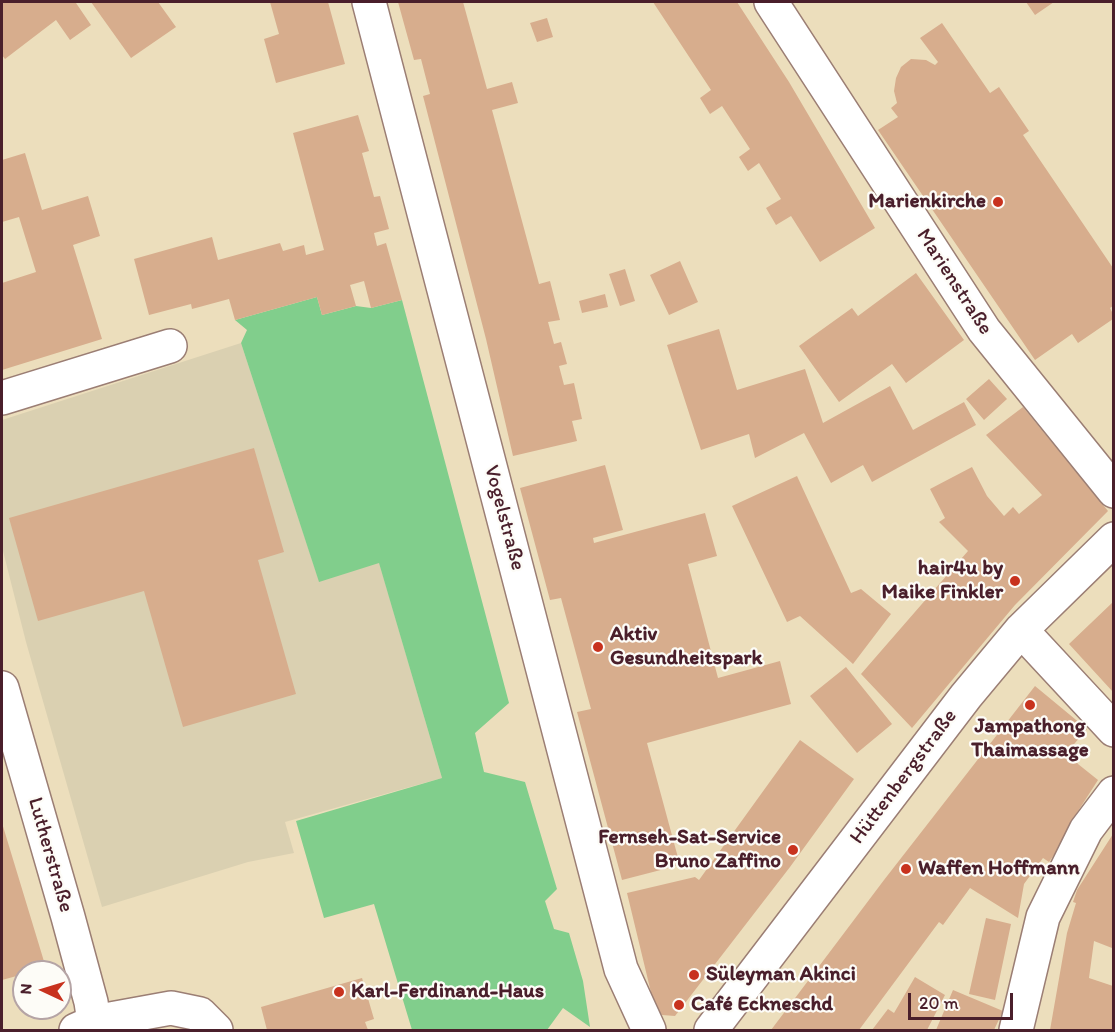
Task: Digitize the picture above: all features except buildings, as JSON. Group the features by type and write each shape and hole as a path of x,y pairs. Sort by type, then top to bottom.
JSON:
{"street":[{"name":"Vogelstraße","path":"369,2 621,969 648,1030"},
{"name":"Marienstraße","path":"771,2 984,330 1113,491"},
{"path":"2,398 170,346"},
{"name":"Hüttenbergstraße","path":"711,1030 974,669 1021,630 1113,539"},
{"path":"1021,630 1113,730"},
{"name":"Lutherstraße","path":"4,705 91,1002 85,1026"},
{"path":"1016,1030 1042,917 1086,830 1113,793"},
{"path":"85,1026 133,1013 171,1008 200,1014 216,1030"}],"shaded area":[{"path":"241,343 319,581 379,562 442,778 285,822 294,853 248,862 102,907 26,642 2,547 2,420"}],"green space":[{"path":"317,297 322,315 356,306 371,308 402,300 509,703 475,733 484,772 525,782 557,889 545,901 554,929 569,933 583,981 590,1027 563,1008 547,1030 412,1030 374,904 324,918 296,821 442,778 379,563 319,582 241,343 247,330 235,320"}],"place":[{"name":"Marienkirche","path":"998,202"},
{"name":"hair4u by Maike Finkler","path":"1015,581"},
{"name":"Aktiv Gesundheitspark","path":"598,647"},
{"name":"Jampathong Thaimassage","path":"1030,705"},
{"name":"Fernseh-Sat-Service Bruno Zaffino","path":"793,850"},
{"name":"Waffen Hoffmann","path":"906,869"},
{"name":"Süleyman Akinci","path":"694,975"},
{"name":"Karl-Ferdinand-Haus","path":"339,992"},
{"name":"Café Eckneschd","path":"679,1005"}]}
